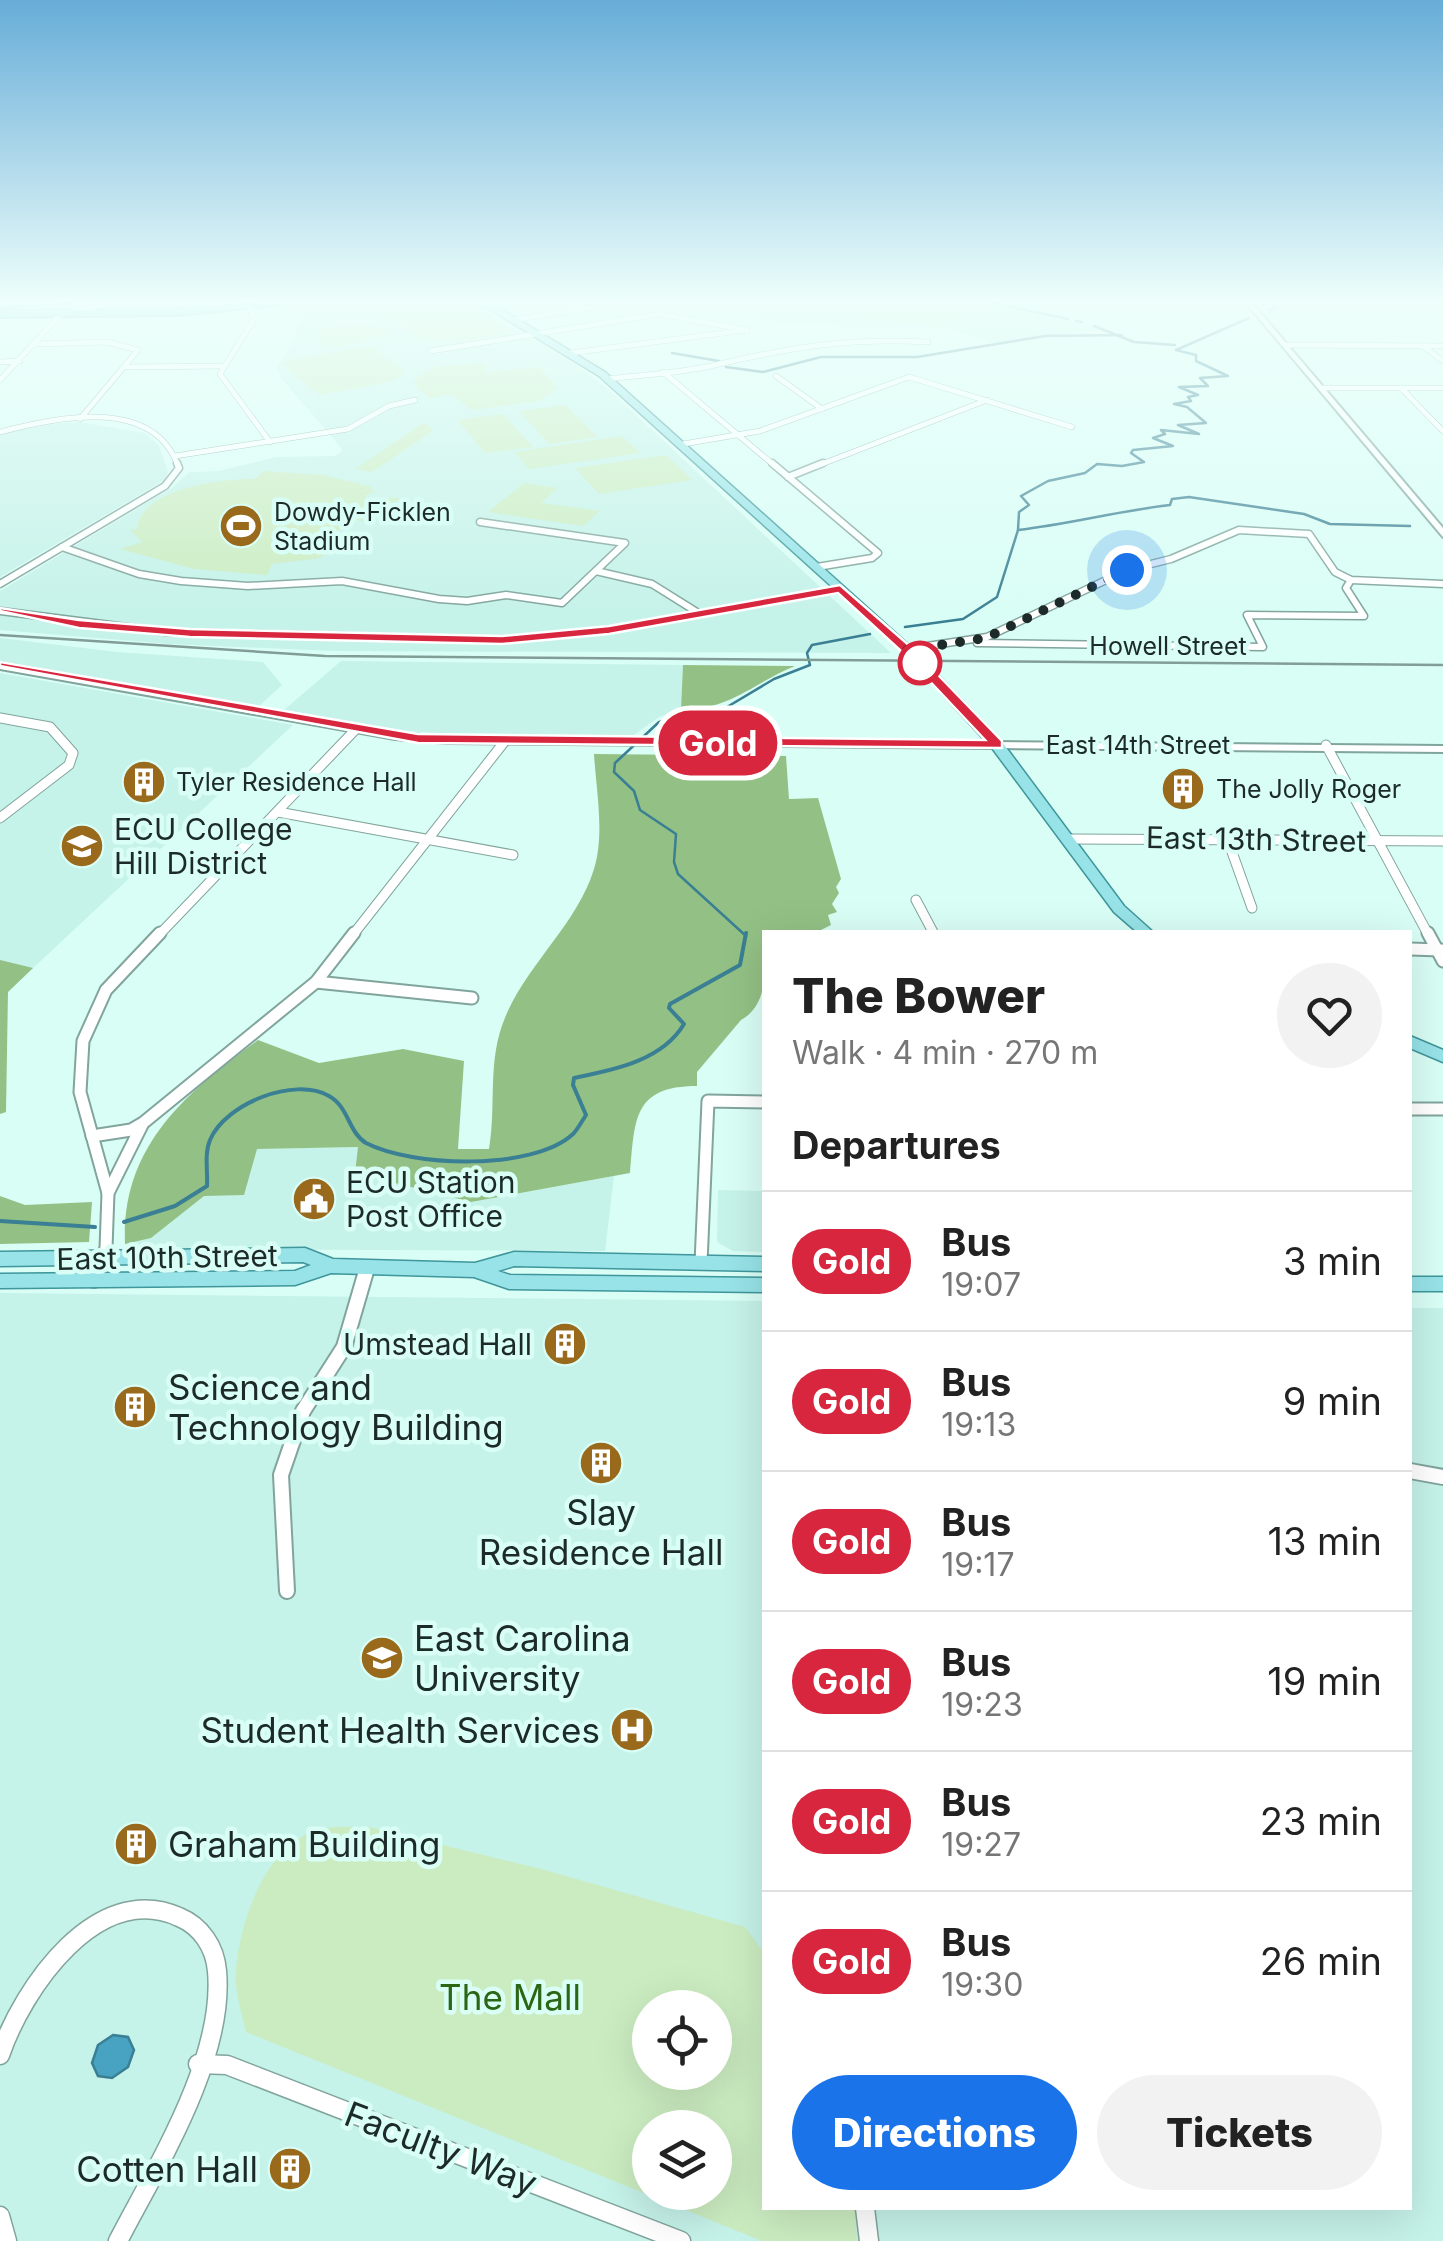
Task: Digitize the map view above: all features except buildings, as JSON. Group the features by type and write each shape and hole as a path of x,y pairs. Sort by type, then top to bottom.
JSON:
{"main road":[{"path":"641,408 907,650 997,744 1119,909 1144,930"},
{"path":"1412,1041 1443,1057"},
{"name":"East 10th Street","path":"0,1259 305,1255 330,1266"},
{"name":"East 10th Street","path":"0,1281 295,1278 330,1266 475,1270 514,1259 762,1264"},
{"name":"East 10th Street","path":"475,1270 509,1282 756,1285"},
{"path":"1412,1284 1443,1284"}],"street":[{"path":"80,419 90,408"},
{"path":"244,408 270,442"},
{"path":"175,456 348,430 386,408"},
{"path":"705,408 877,551 872,558 817,567"},
{"path":"683,444 738,436 826,408"},
{"path":"788,476 967,408"},
{"path":"1011,408 1072,427"},
{"path":"1339,408 1443,534"},
{"path":"1420,408 1443,431"},
{"path":"0,432 33,423 115,420 158,432 180,468 170,483 0,584"},
{"path":"62,548 139,574 182,582 258,586 342,581 392,593 456,601 506,595 562,603 626,543 480,522"},
{"name":"Howell Street","path":"907,650 962,641 986,638 1127,570 1171,559 1239,530 1310,534 1335,572 1351,580 1346,588 1364,616 1247,615 1263,647 999,645 962,641"},
{"path":"596,571 652,584 700,614"},
{"path":"1351,580 1443,584"},
{"path":"0,611 150,631 468,640 570,635 840,589"},
{"name":"Howell Street","path":"986,638 999,645"},
{"name":"East 14th Street","path":"0,666 418,738 1443,748"},
{"path":"0,718 50,728 73,753 69,764 0,818"},
{"path":"94,1280 106,1248 108,1193 80,1092 82,1041 106,990 356,729"},
{"path":"108,1193 144,1124 167,1100 316,982 504,741"},
{"path":"1326,746 1443,961"},
{"path":"278,812 514,855"},
{"path":"1227,838 1252,908"},
{"name":"East 13th Street","path":"1069,839 1443,841"},
{"path":"916,900 932,930"},
{"path":"1412,950 1440,950"},
{"path":"316,982 472,998"},
{"path":"701,1262 708,1101 762,1102"},
{"path":"1412,1109 1443,1109"},
{"path":"92,1136 132,1130 144,1124"},
{"path":"287,1591 282,1475 303,1411 344,1348 367,1267"},
{"path":"1412,1471 1443,1477"},
{"path":"0,2055 40,1980 60,1952 75,1936 104,1918 152,1904 190,1921 211,1943 218,1974 216,2012 191,2092 118,2241"},
{"name":"Faculty Way","path":"198,2064 227,2065 682,2241"},
{"path":"865,2210 869,2241"},
{"path":"0,2216 7,2241"}],"shaded area":[{"path":"306,408 628,408 891,653 334,651 170,644 0,630 0,591 173,487 189,472 219,471 276,457 335,456 343,450"},
{"path":"79,422 145,433 159,446 168,472 165,480 0,577 0,434"},
{"path":"0,638 117,652 263,662 282,685 258,707 0,661"},
{"path":"341,661 683,665 681,709 659,717 634,735 484,736 393,730 284,710"},
{"name":"ECU College Hill District","path":"0,673 293,725 0,999"},
{"path":"359,1147 355,1173 471,1202 614,1176 605,1251 140,1249 125,1244 151,1238 256,1149"},
{"path":"718,1190 762,1191 762,1252 733,1251 717,1242"},
{"name":"East Carolina University","path":"0,1293 762,1301 762,2210 1412,2210 1412,1308 1443,1308 1443,2241 0,2241"}],"green space":[{"path":"568,408 598,437 549,444 519,411"},
{"path":"503,414 533,447 485,453 457,420"},
{"path":"425,422 433,431 372,472 355,469"},
{"path":"622,436 640,453 529,469 514,452"},
{"path":"666,455 692,480 599,494 575,468"},
{"name":"Dowdy-Ficklen Stadium","path":"264,471 323,475 372,487 376,491 364,496 367,498 400,498 370,523 354,519 332,535 317,539 333,548 320,558 272,564 267,575 194,569 120,549 142,542 130,530 137,529 142,515 153,503 185,488 255,479"},
{"path":"524,483 557,488 541,503 600,511 583,526 488,512"},
{"path":"683,665 795,666 727,701 681,709"},
{"path":"594,754 786,756 789,799 818,798 841,879 832,904 837,912 828,915 831,925 821,930 762,930 762,993 757,1004 697,1072 697,1086 660,1092 641,1110 633,1137 630,1173 471,1202 355,1173 358,1147 257,1149 244,1195 204,1196 151,1238 125,1244 134,1179 146,1151 183,1102 258,1040 319,1063 403,1049 464,1061 458,1149 489,1149 494,1064 501,1030 516,995 587,888 597,855"},
{"path":"0,960 33,968 8,992 6,1112 0,1114"},
{"path":"0,1196 25,1205 92,1202 89,1242 0,1244"},
{"name":"The Mall","path":"369,1827 541,1869 745,1927 762,1950 762,2210 855,2210 857,2241 762,2241 685,2210 732,2210 732,2110 632,2110 632,2188 246,2032 236,1970 250,1907 271,1866 285,1850 321,1829"}],"water":[{"path":"113,2035 128,2037 134,2050 128,2067 112,2078 98,2076 92,2063 98,2045"}],"waterway":[{"path":"1018,530 1019,512 1029,505 1021,496 1048,481 1085,473 1097,464 1122,466 1144,462 1131,453 1133,450 1173,446 1153,438 1165,434 1161,430 1199,434 1178,425 1206,423 1188,408"},
{"path":"1018,530 1170,505 1172,499 1189,497 1304,514 1330,524 1410,526"},
{"path":"905,627 963,619 997,597 1018,530"},
{"path":"746,936 678,874 674,862 676,834 640,810 634,791 614,772 615,763 659,722 722,710 774,679 810,665 807,653 812,645 870,634"},
{"path":"124,1222 175,1206 207,1186 208,1145 218,1127 245,1105 280,1092 298,1089 329,1096 341,1106 355,1133 366,1143 412,1157 502,1159 555,1146 573,1134 586,1115 573,1085 574,1078 635,1062 663,1047 684,1024 669,1008 670,1004 740,965 746,936"},
{"path":"0,1221 95,1227"}],"railway":[{"path":"0,635 325,656 1443,665"}],"bus line":[{"name":"Gold","path":"0,611 150,631 502,640 609,630 840,589 907,650 997,744 418,738 0,666"}],"place":[{"name":"Dowdy-Ficklen Stadium","path":"241,526"},
{"name":"Tyler Residence Hall","path":"144,782"},
{"name":"The Jolly Roger","path":"1183,789"},
{"name":"ECU College Hill District","path":"82,846"},
{"name":"ECU Station Post Office","path":"314,1199"},
{"name":"Umstead Hall","path":"565,1344"},
{"name":"Science and Technology Building","path":"135,1407"},
{"name":"Slay Residence Hall","path":"601,1463"},
{"name":"East Carolina University","path":"382,1658"},
{"name":"Student Health Services","path":"632,1730"},
{"name":"Graham Building","path":"136,1844"},
{"name":"Cotten Hall","path":"290,2169"}],"route":[{"path":"920,663 907,650 986,638 1127,570"}]}
